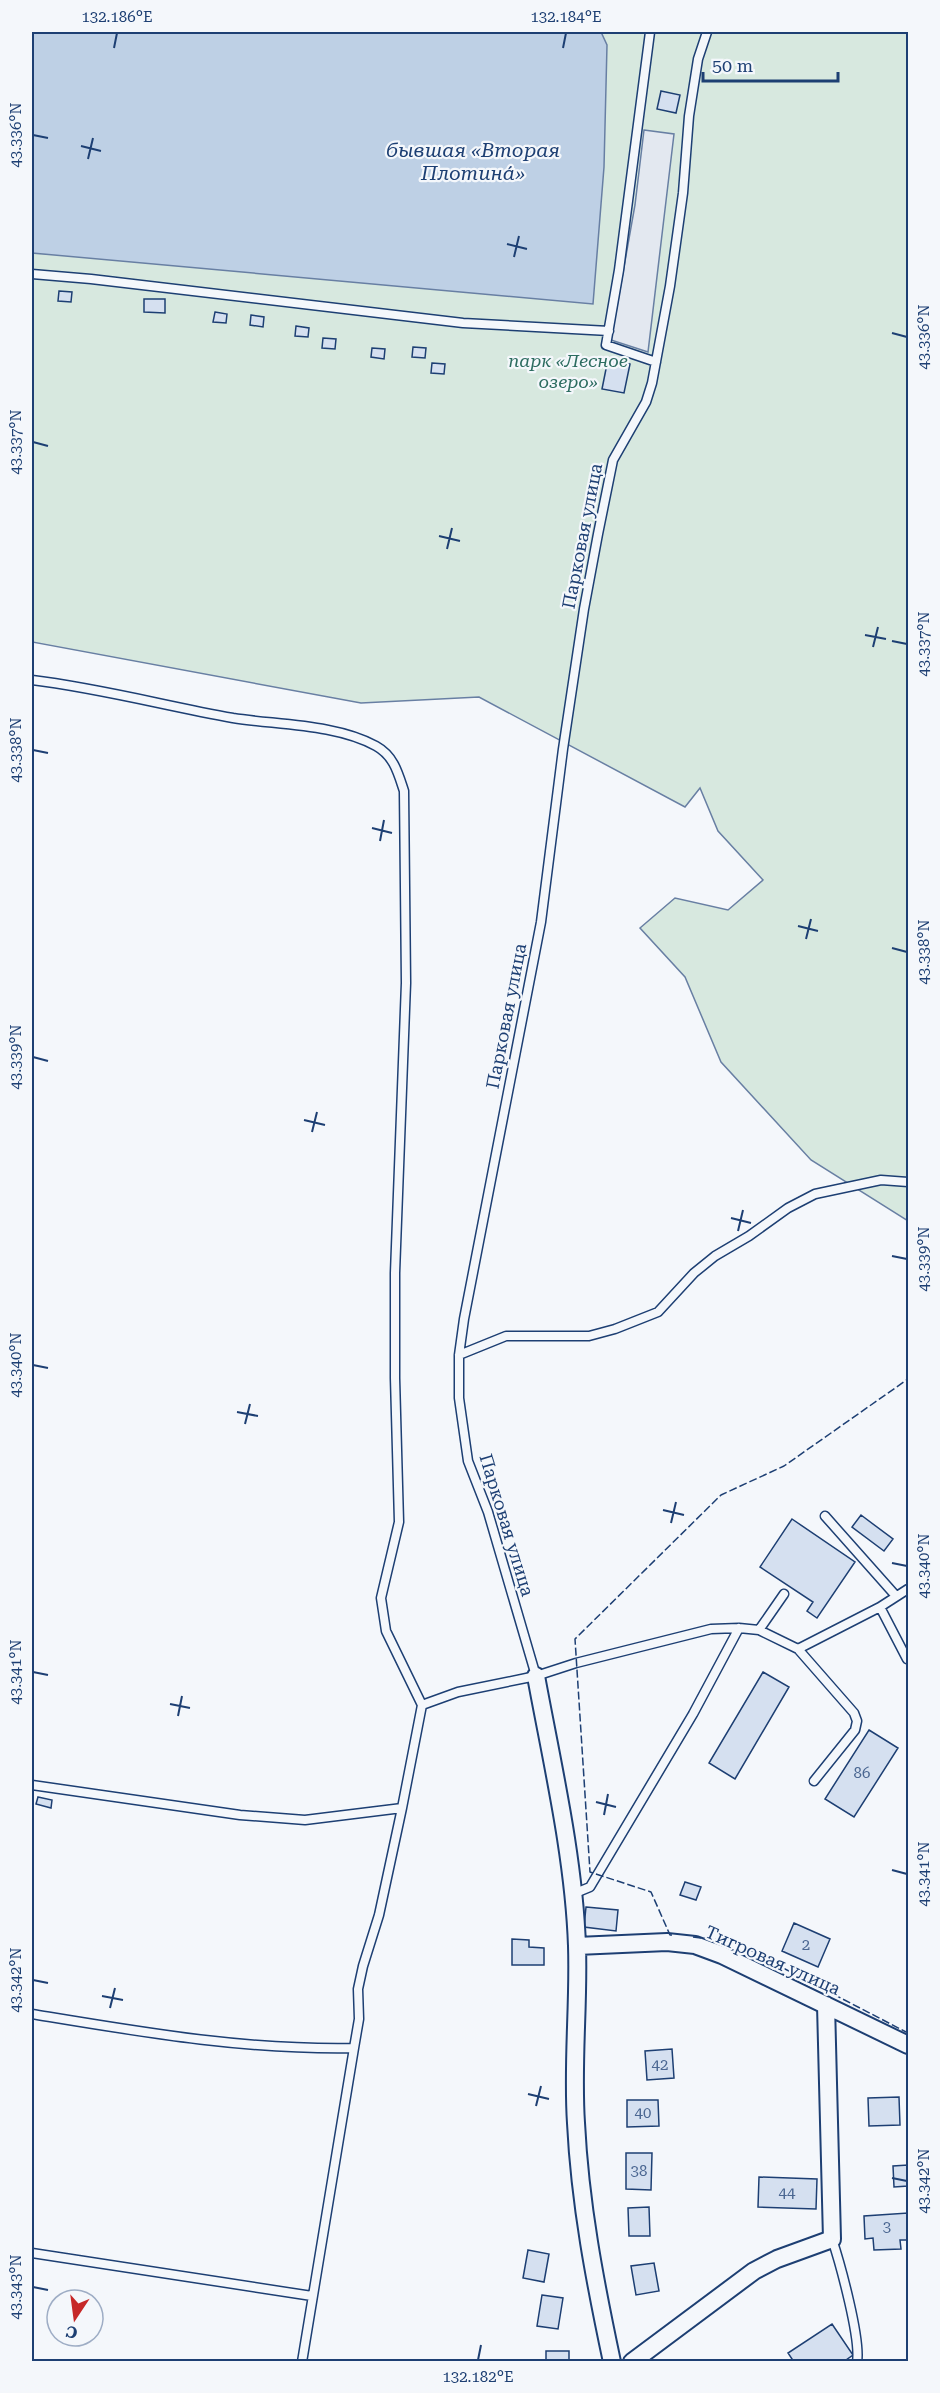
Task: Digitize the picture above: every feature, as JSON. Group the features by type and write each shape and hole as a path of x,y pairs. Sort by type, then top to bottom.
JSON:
{"street":[{"path":"536,1676 573,1893 577,1946 575,2101 582,2197 592,2268 612,2361"},
{"name":"Тигровая улица","path":"577,1946 667,1942 695,1945 722,1955 909,2045"},
{"path":"632,2361 754,2271 777,2259 832,2239 826,2005"}],"lane":[{"path":"650,32 606,345 656,362"},
{"name":"Парковая улица","path":"536,1676 488,1512 468,1461 459,1398 459,1355 541,922 563,749 598,534 613,460 646,402 656,362 670,286 683,193 689,116 699,59 707,32"},
{"path":"32,274 463,323 609,331"},
{"path":"32,680 67,684 236,718 341,733 377,746 396,763 404,791 406,983 395,1273 394,1378 399,1522 381,1598 386,1631 422,1705 379,1915 358,1989 359,2019 302,2361"},
{"path":"459,1355 506,1335 589,1336 615,1329 658,1312 694,1273 715,1256 749,1236 788,1208 814,1194 881,1180 909,1182"},
{"path":"825,1516 896,1596"},
{"path":"798,1649 880,1607 909,1589"},
{"path":"759,1629 784,1594"},
{"path":"880,1607 907,1659"},
{"path":"573,1893 590,1887 693,1714 739,1628"},
{"path":"422,1705 458,1692 536,1676 576,1663 711,1629 759,1629 798,1649 855,1713 857,1721 855,1730 814,1781"},
{"path":"32,1785 240,1815 304,1820 402,1808"},
{"path":"32,2014 195,2040 257,2047 354,2049"},
{"path":"832,2239 859,2354 857,2361"},
{"path":"32,2253 312,2296"}],"green space":[{"name":"парк «Лесное озеро»","path":"32,32 908,32 908,1221 811,1160 721,1062 685,977 640,928 675,898 728,910 763,880 718,831 700,788 685,807 479,697 361,703 32,642"}],"shaded area":[{"path":"644,130 674,134 648,352 611,340 635,205"}],"water":[{"name":"бывшая «Вторая Плотинá»","path":"32,32 601,32 607,45 604,167 593,304 32,253"}],"building":[{"path":"661,91 680,95 676,113 657,109"},
{"path":"59,291 72,292 71,302 58,301"},
{"path":"144,299 165,299 165,313 144,312"},
{"path":"215,312 227,314 226,323 213,322"},
{"path":"251,315 264,317 263,327 250,325"},
{"path":"296,326 309,328 308,337 295,336"},
{"path":"323,338 336,339 335,349 322,348"},
{"path":"413,347 426,348 425,358 412,357"},
{"path":"372,348 385,349 384,359 371,357"},
{"path":"608,359 630,364 624,393 602,389"},
{"path":"432,363 445,364 444,374 431,373"},
{"path":"861,1515 893,1539 884,1551 852,1527"},
{"path":"792,1519 855,1562 817,1618 807,1611 813,1602 760,1567"},
{"path":"763,1672 789,1687 735,1779 709,1763"},
{"path":"869,1730 898,1748 854,1817 825,1799"},
{"path":"38,1797 52,1800 51,1808 36,1804"},
{"path":"685,1882 701,1887 696,1900 680,1895"},
{"path":"586,1907 618,1910 616,1931 584,1927"},
{"path":"794,1923 830,1939 818,1967 782,1951"},
{"path":"512,1939 529,1940 529,1947 544,1948 544,1965 512,1965"},
{"path":"672,2049 674,2078 647,2080 645,2051"},
{"path":"899,2097 900,2125 869,2126 868,2098"},
{"path":"627,2100 658,2100 659,2126 627,2127"},
{"path":"626,2153 652,2153 651,2190 626,2189"},
{"path":"908,2165 908,2186 894,2187 893,2166"},
{"path":"759,2177 817,2179 816,2209 758,2207"},
{"path":"649,2207 650,2236 629,2236 628,2208"},
{"path":"908,2213 908,2240 900,2240 901,2249 874,2250 873,2238 865,2239 864,2216"},
{"path":"528,2250 549,2254 544,2282 523,2278"},
{"path":"654,2263 659,2291 636,2295 631,2266"},
{"path":"542,2295 563,2298 558,2329 537,2326"},
{"path":"832,2324 853,2355 843,2362 794,2362 788,2353"},
{"path":"546,2351 569,2351 569,2362 546,2362"}],"fence":[{"path":"672,1935 651,1892 590,1872 575,1639 721,1495 784,1466 908,1379"},
{"path":"693,1937 738,1942 760,1956 908,2033"}]}
